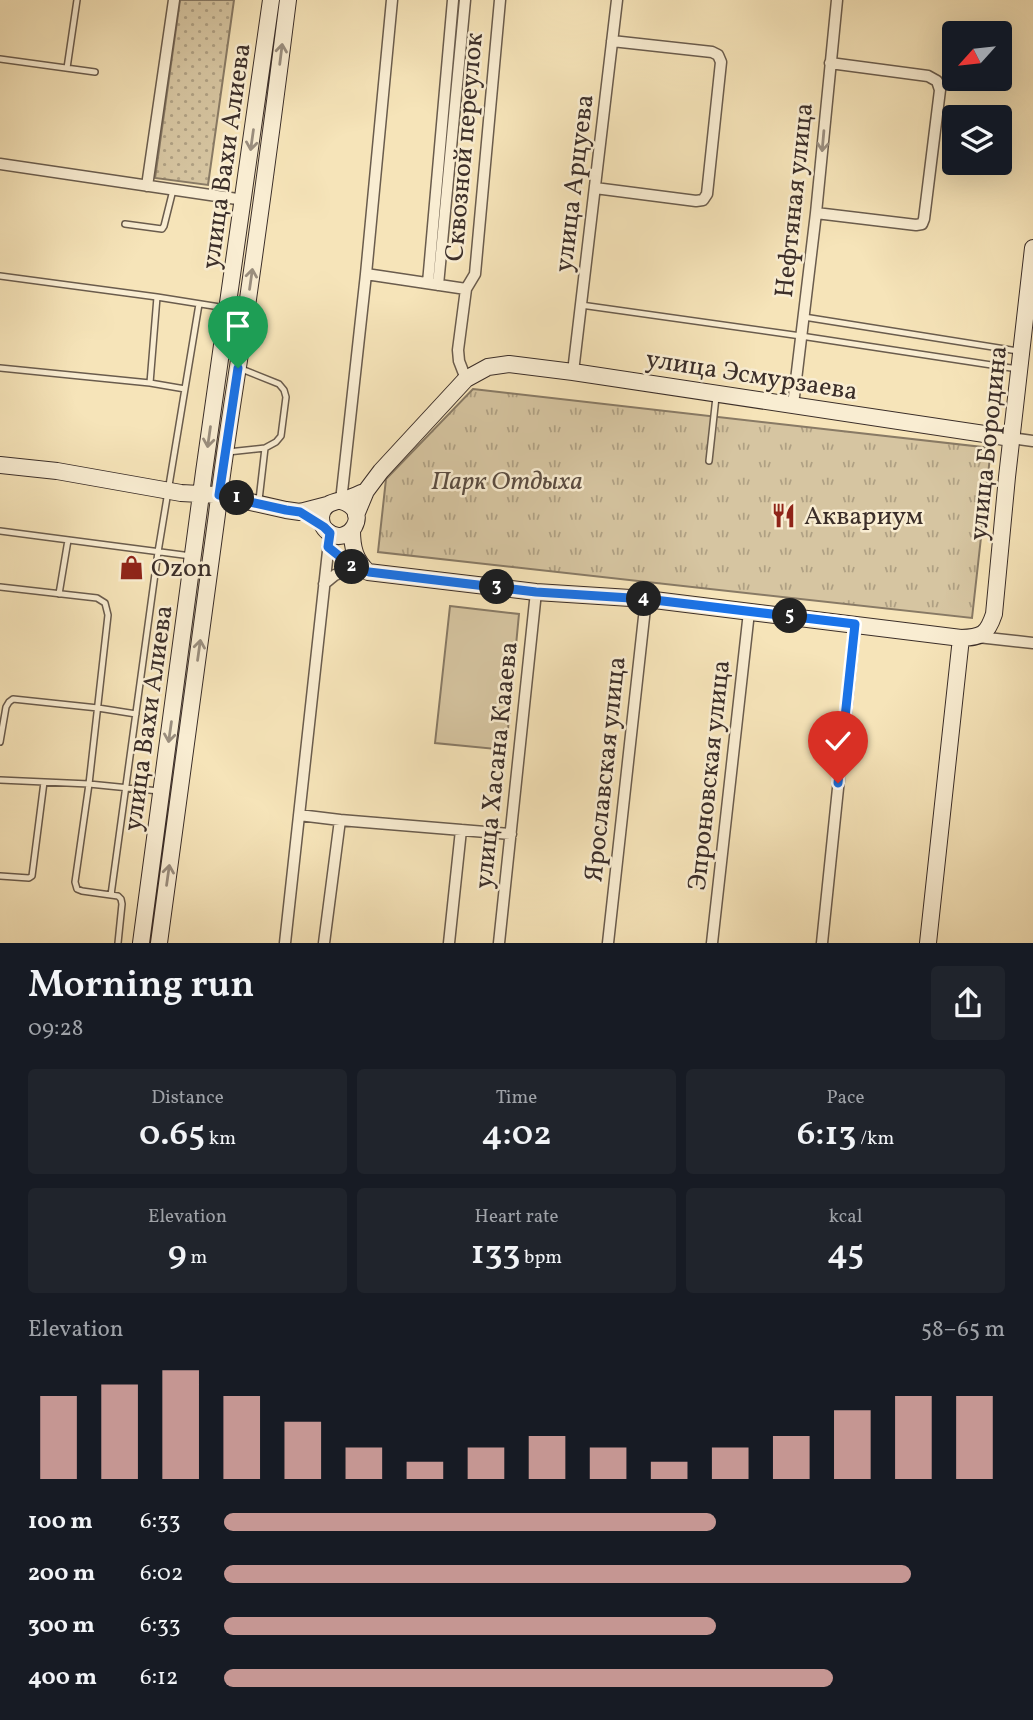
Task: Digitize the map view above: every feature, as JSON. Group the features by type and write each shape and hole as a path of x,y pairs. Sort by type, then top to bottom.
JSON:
{"street":[{"path":"147,186 174,0"},
{"name":"улица Вахи Алиева","path":"141,943 271,0"},
{"name":"улица Вахи Алиева","path":"159,943 288,0"},
{"path":"285,943 324,584 327,536 321,516 334,503 366,274 393,0"},
{"path":"433,284 453,0"},
{"path":"433,284 465,0"},
{"name":"Сквозной переулок","path":"466,379 458,350 466,289 475,274 500,0"},
{"name":"улица Арцуева","path":"573,372 617,0"},
{"name":"Нефтяная улица","path":"793,405 816,213 837,0"},
{"path":"595,188 696,201 703,200 707,194 721,62 719,55 612,41"},
{"path":"816,213 922,224 925,219 940,90 937,81 928,76 830,63"},
{"path":"0,164 244,200"},
{"name":"улица Бородина","path":"978,637 985,632 994,614 1033,248"},
{"path":"366,274 466,289"},
{"name":"улица Эсмурзаева","path":"466,379 488,367 509,363 1033,442"},
{"path":"361,570 362,566 354,554 352,540 354,523 366,491 381,471 466,379"},
{"path":"0,465 57,471 169,491 219,495 300,512 366,491"},
{"path":"334,503 351,505 354,523"},
{"path":"300,512 361,570"},
{"path":"327,536 342,536 354,523"},
{"path":"324,584 335,575 361,570 536,592 646,599 961,638 978,637 1033,643"},
{"name":"улица Хасана Кааева","path":"499,943 536,592"},
{"name":"Ярославская улица","path":"608,943 646,599"},
{"name":"Эпроновская улица","path":"712,943 749,612"},
{"path":"822,943 855,624"},
{"path":"928,943 961,638"},
{"path":"299,815 511,834"},
{"path":"324,943 340,820"},
{"path":"449,943 461,830"}],"lane":[{"path":"67,68 77,0"},
{"path":"0,59 96,72"},
{"path":"125,224 162,229 173,190"},
{"path":"0,276 228,308"},
{"path":"149,383 157,297"},
{"path":"111,895 158,552 198,304"},
{"path":"581,305 1020,370"},
{"path":"804,317 1022,351"},
{"path":"0,368 185,389"},
{"path":"225,453 265,448 281,436 286,397 284,390 279,384 238,368"},
{"path":"709,461 717,394"},
{"path":"258,503 265,448"},
{"path":"0,531 194,556"},
{"path":"59,594 68,540"},
{"path":"0,587 97,598 105,603 108,615 75,882 77,889 82,891 118,896 122,904 118,943"},
{"path":"0,742 6,706 13,699 98,708 135,715"},
{"path":"0,780 162,791"},
{"path":"0,876 32,876 44,782"}],"green space":[{"path":"180,0 234,0 208,185 155,178"},
{"name":"Парк Отдыха","path":"473,389 991,448 972,618 378,552 386,479"},
{"path":"450,606 519,614 506,750 435,743"}],"place":[{"name":"Аквариум","path":"784,515"},
{"name":"Ozon","path":"131,567"}],"route":[{"path":"238,368 219,495 300,512 330,533 328,547 354,568 536,592 646,599 855,624 838,783"}]}
